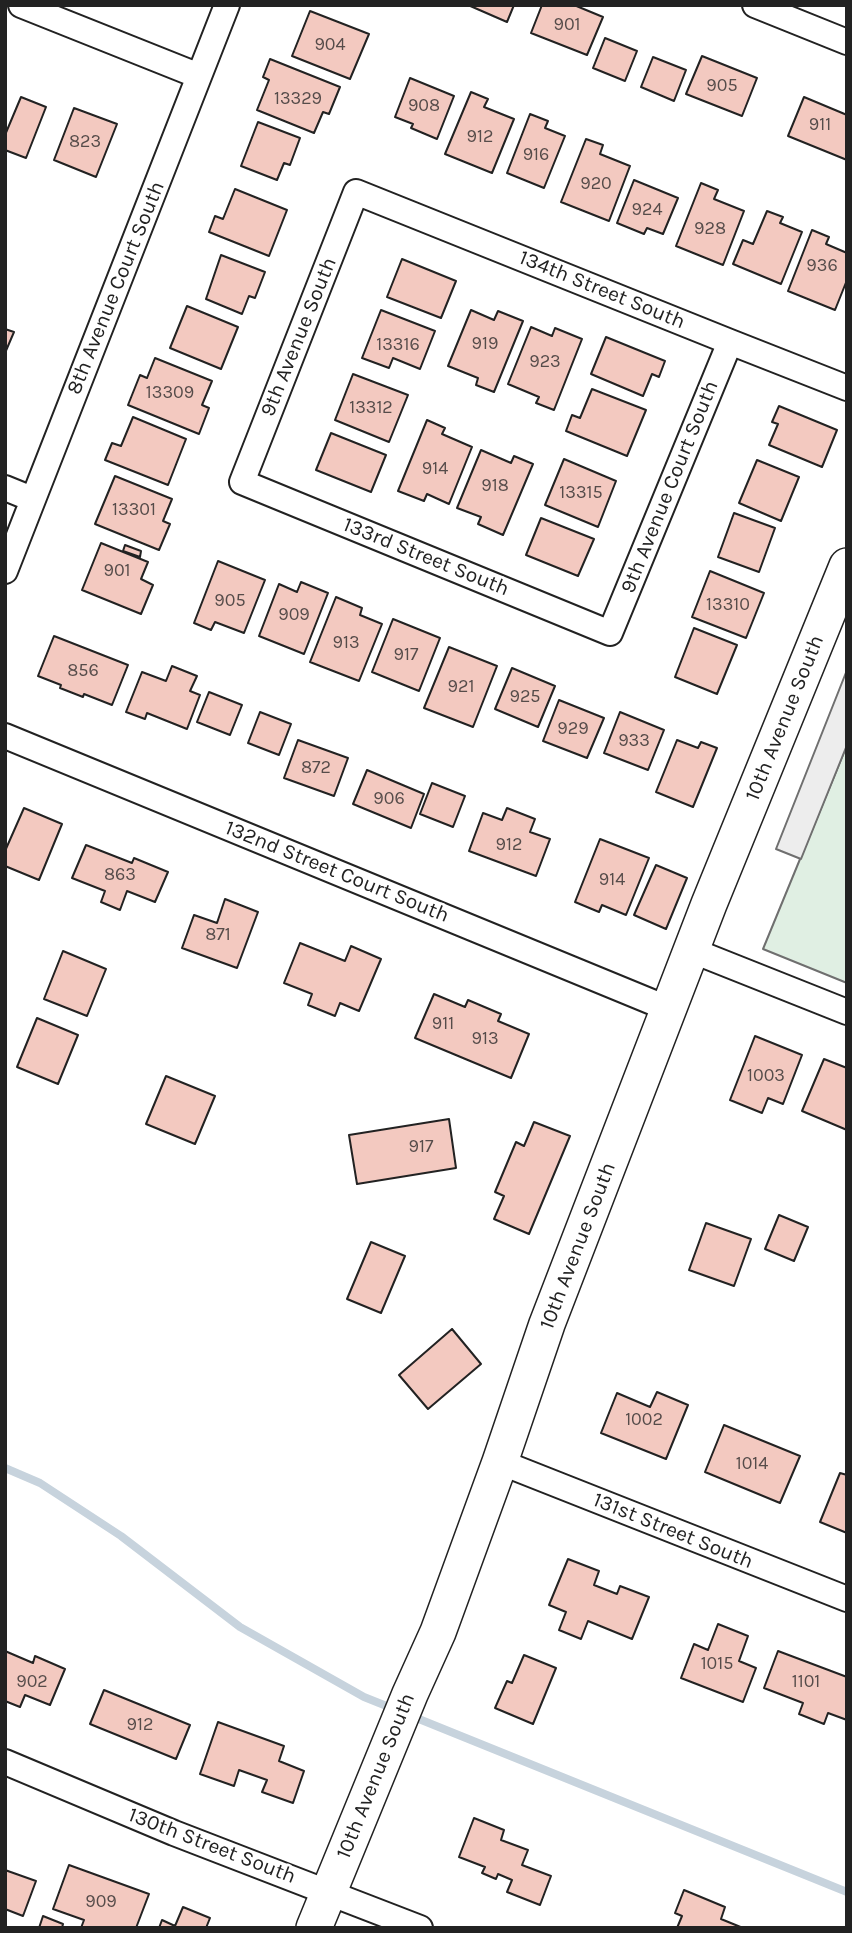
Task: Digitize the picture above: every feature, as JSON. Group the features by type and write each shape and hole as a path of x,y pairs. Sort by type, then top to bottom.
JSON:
{"street":[{"path":"21,5 199,76"},
{"name":"8th Avenue Court South","path":"5,571 227,5"},
{"path":"755,5 847,42"},
{"name":"134th Street South","path":"356,192 847,388"},
{"name":"9th Avenue South","path":"242,482 356,192"},
{"name":"9th Avenue Court South","path":"610,633 730,342"},
{"name":"133rd Street South","path":"242,482 610,633"},
{"path":"5,488 32,499"},
{"name":"10th Avenue South","path":"314,1928 438,1632 547,1324 691,950 847,566"},
{"name":"132nd Street Court South","path":"5,736 668,1009"},
{"path":"691,950 847,1012"},
{"name":"131st Street South","path":"500,1462 847,1599"},
{"name":"130th Street South","path":"5,1762 174,1833 420,1928"}],"green space":[{"path":"847,745 847,983 763,949"}],"shaded area":[{"path":"847,670 847,745 801,859 776,849"}],"building":[{"path":"468,5 514,5 507,22"},
{"path":"542,5 574,5 603,17 587,55 531,33"},
{"path":"310,11 369,34 350,79 292,56"},
{"path":"605,38 637,51 625,81 593,68"},
{"path":"702,56 757,78 742,116 686,94"},
{"path":"653,57 686,70 674,101 641,87"},
{"path":"270,59 340,87 329,114 323,112 314,133 257,110 269,80 263,77"},
{"path":"410,78 454,96 437,139 411,128 413,124 395,117"},
{"path":"471,92 488,99 484,107 514,119 492,173 445,154"},
{"path":"21,97 46,107 26,158 5,150 5,135"},
{"path":"804,97 847,115 847,160 788,136"},
{"path":"74,108 117,124 96,177 54,160"},
{"path":"530,114 548,121 545,128 565,136 544,188 507,173"},
{"path":"258,122 300,138 290,165 284,163 277,180 241,166"},
{"path":"586,139 603,145 600,154 630,166 609,221 561,202"},
{"path":"634,180 678,198 663,234 647,228 644,234 617,223"},
{"path":"701,183 718,190 714,199 744,211 723,265 676,246"},
{"path":"235,189 287,210 269,256 209,232 215,216 223,219"},
{"path":"767,211 783,217 780,223 802,232 781,284 733,264 743,240 753,244"},
{"path":"812,230 829,237 826,244 847,253 847,280 835,310 788,291"},
{"path":"221,255 265,272 255,298 249,296 242,314 206,299"},
{"path":"402,259 456,281 441,318 387,297"},
{"path":"187,306 238,327 221,369 170,348"},
{"path":"381,310 435,331 420,369 393,358 389,368 362,358"},
{"path":"471,310 494,320 498,311 523,321 494,392 476,385 478,378 448,366"},
{"path":"531,327 552,336 555,328 582,339 554,410 536,403 539,397 508,384"},
{"path":"5,329 14,332 5,353"},
{"path":"606,337 665,361 659,377 652,374 643,396 591,374"},
{"path":"155,358 212,381 202,405 209,408 199,434 128,405 140,375 147,378"},
{"path":"353,374 408,395 389,442 335,420"},
{"path":"592,389 646,410 627,456 566,431 572,415 580,418"},
{"path":"779,406 837,430 822,467 769,445 778,424 772,422"},
{"path":"133,417 186,439 168,485 105,460 112,443 121,446"},
{"path":"427,420 445,428 442,434 472,447 449,504 427,494 424,501 398,491"},
{"path":"331,433 386,455 371,492 316,470"},
{"path":"481,450 511,463 514,456 533,464 503,535 478,524 481,517 457,508"},
{"path":"564,459 616,481 598,527 545,505"},
{"path":"757,460 799,477 781,521 739,503"},
{"path":"115,476 172,499 163,521 170,524 159,550 95,524"},
{"path":"734,513 775,528 759,572 718,557"},
{"path":"541,518 594,539 578,576 526,555"},
{"path":"101,543 148,562 141,579 153,585 141,614 82,590"},
{"path":"125,545 141,551 140,557 123,551"},
{"path":"218,561 265,580 244,633 215,622 211,630 194,623"},
{"path":"710,571 764,593 746,638 692,617"},
{"path":"301,582 328,593 304,654 259,636 279,584 297,592"},
{"path":"336,597 362,608 360,615 382,624 359,681 310,662"},
{"path":"393,619 440,638 419,691 372,672"},
{"path":"694,628 737,645 717,694 675,677"},
{"path":"54,636 128,665 112,705 60,688 61,685 38,676"},
{"path":"449,647 497,666 473,727 424,708"},
{"path":"172,666 197,676 190,691 200,695 187,729 147,713 145,719 126,712 142,672 166,681"},
{"path":"512,668 555,686 538,727 495,709"},
{"path":"209,692 242,705 230,735 197,722"},
{"path":"559,700 604,718 587,758 543,741"},
{"path":"260,712 291,724 279,755 248,743"},
{"path":"620,712 664,730 648,770 604,753"},
{"path":"298,740 348,758 334,796 284,778"},
{"path":"677,740 698,748 701,742 717,748 693,807 656,792"},
{"path":"367,770 424,794 411,828 353,804"},
{"path":"432,783 465,796 453,827 420,814"},
{"path":"24,808 62,824 39,880 5,866 5,851"},
{"path":"507,808 535,819 530,832 550,839 536,876 469,851 483,813 502,820"},
{"path":"600,839 649,858 626,915 602,905 599,912 575,902"},
{"path":"86,845 132,863 134,858 168,872 155,902 127,891 120,910 101,902 105,891 72,878"},
{"path":"656,865 687,878 666,929 634,915"},
{"path":"225,899 258,912 237,968 182,948 194,915 217,923"},
{"path":"300,943 345,961 351,946 381,959 359,1011 340,1003 335,1016 308,1005 312,994 284,983"},
{"path":"63,951 106,969 87,1016 44,999"},
{"path":"434,994 465,1007 468,1000 501,1014 498,1021 529,1034 511,1078 415,1038"},
{"path":"37,1018 78,1035 58,1084 17,1067"},
{"path":"755,1036 802,1055 783,1104 768,1098 762,1113 730,1100"},
{"path":"824,1059 847,1068 847,1130 802,1111"},
{"path":"166,1076 215,1096 195,1144 146,1124"},
{"path":"449,1119 456,1168 357,1184 349,1135"},
{"path":"534,1122 570,1136 529,1234 494,1219 504,1196 495,1192 516,1142 524,1146"},
{"path":"779,1215 808,1227 794,1261 765,1249"},
{"path":"706,1223 751,1239 734,1286 689,1270"},
{"path":"371,1242 405,1256 381,1313 347,1299"},
{"path":"452,1329 481,1364 428,1409 399,1375"},
{"path":"657,1392 688,1405 666,1459 601,1433 617,1393 650,1407"},
{"path":"724,1425 800,1456 780,1503 705,1472"},
{"path":"840,1473 847,1475 847,1533 820,1522"},
{"path":"568,1559 599,1571 594,1585 617,1594 620,1586 649,1597 632,1639 588,1621 581,1639 559,1630 566,1612 549,1605"},
{"path":"718,1624 748,1636 739,1661 756,1668 743,1702 681,1678 694,1644 708,1650"},
{"path":"5,1651 33,1663 35,1656 65,1669 50,1705 25,1695 20,1707 5,1701"},
{"path":"778,1651 847,1677 847,1720 828,1713 824,1724 799,1714 803,1703 764,1688"},
{"path":"524,1655 556,1668 533,1724 495,1708 507,1681 512,1683"},
{"path":"104,1690 190,1725 176,1759 90,1724"},
{"path":"218,1722 284,1746 279,1761 304,1771 293,1803 262,1792 267,1780 239,1770 234,1786 200,1774"},
{"path":"474,1818 504,1830 501,1840 528,1850 522,1865 551,1876 540,1905 507,1892 512,1880 498,1874 496,1879 482,1873 485,1867 459,1857"},
{"path":"69,1865 149,1894 136,1928 81,1928 84,1920 53,1909"},
{"path":"5,1870 36,1881 23,1916 5,1909"},
{"path":"684,1890 725,1907 721,1919 743,1928 677,1928 682,1916 675,1913"},
{"path":"183,1907 210,1918 206,1928 159,1928 162,1920 175,1926"},
{"path":"43,1916 63,1924 62,1928 39,1928"}],"waterway":[{"path":"5,1468 40,1483 121,1536 240,1627 364,1697 394,1709"},
{"path":"409,1715 847,1892"}]}
